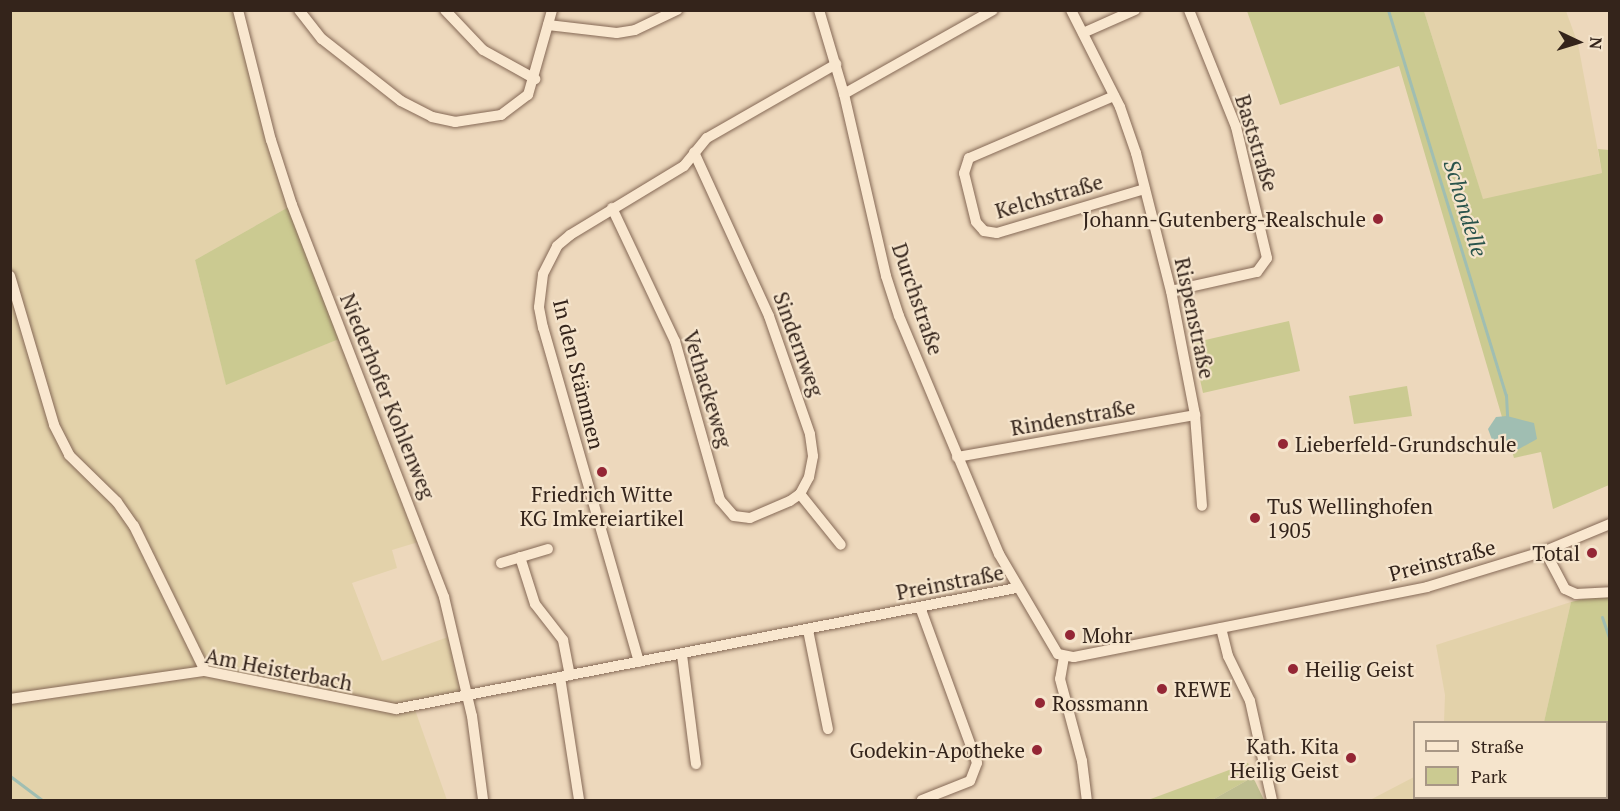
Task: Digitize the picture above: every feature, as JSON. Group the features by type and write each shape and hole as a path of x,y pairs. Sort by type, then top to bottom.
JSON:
{"street":[{"name":"Niederhofer Kohlenweg","path":"238,10 281,174 434,565 468,695 483,801"},
{"path":"299,10 322,39 401,101 432,117 455,122 501,115 523,100 535,79 552,10"},
{"path":"445,10 483,50 535,79"},
{"path":"548,25 617,33 635,30 677,10"},
{"name":"Durchstraße","path":"819,10 844,94 886,276 957,457 1016,588"},
{"path":"844,94 993,10"},
{"name":"Rispenstraße","path":"1071,10 1114,96 1132,139 1171,291 1195,415 1202,506"},
{"path":"1083,33 1134,10"},
{"name":"Baststraße","path":"1171,291 1257,272 1267,258 1236,127 1189,10"},
{"name":"In den Stämmen","path":"639,662 539,307 543,273 557,246 612,208 684,166 707,138 836,64"},
{"name":"Kelchstraße","path":"1114,96 969,158 964,173 975,222 984,231 997,233 1145,189"},
{"name":"Sindernweg","path":"694,152 769,316 810,434 813,456 809,477 800,494"},
{"name":"Vethackeweg","path":"612,208 675,341 720,500 734,516 750,518 800,494"},
{"path":"10,276 54,425 69,455 117,502 134,526 205,671"},
{"name":"Rindenstraße","path":"957,457 1195,415"},
{"path":"800,494 841,545"},
{"name":"Preinstraße","path":"468,695 1016,588 1053,647 1064,657 1427,587 1545,551 1610,524"},
{"path":"501,563 548,549"},
{"path":"1545,551 1564,590 1576,594 1610,592"},
{"path":"520,557 535,604 563,640 579,801"},
{"path":"920,607 977,763 976,774 970,781 922,801"},
{"path":"1221,628 1228,656 1250,702 1272,801"},
{"path":"808,630 828,729"},
{"path":"681,655 696,764"},
{"path":"1064,657 1060,679 1082,760 1087,801"},
{"name":"Am Heisterbach","path":"10,699 205,671 377,708 396,709 468,695"}],"shaded area":[{"path":"11,11 238,11 292,205 195,260 226,384 344,337 425,540 392,550 397,568 352,583 382,661 448,637 458,681 468,695 414,707 447,800 11,800"},
{"path":"1424,11 1566,11 1578,44 1602,173 1483,200"},
{"path":"1507,416 1534,423 1537,439 1517,450 1494,445 1488,429 1496,417"},
{"path":"1571,602 1544,721 1444,721 1445,695 1436,645"},
{"path":"1413,778 1413,799 1449,799 1370,800"}],"green space":[{"path":"1247,11 1424,11 1483,199 1602,173 1598,149 1609,150 1609,485 1553,509 1541,452 1514,458 1399,66 1280,105"},
{"path":"292,205 344,337 226,385 195,260"},
{"path":"1289,321 1300,371 1203,393 1192,343"},
{"path":"1407,386 1412,416 1354,424 1349,396"},
{"path":"1609,593 1609,722 1544,721 1571,602"},
{"path":"1609,722 1609,800 1527,800 1608,799"},
{"path":"1248,763 1253,777 1212,800 1148,800"},
{"path":"1253,777 1264,800 1212,800 1237,786"}],"waterway":[{"name":"Schondelle","path":"1388,10 1506,395 1507,416"},
{"path":"1602,617 1610,640"},
{"path":"10,776 42,800"}],"place":[{"name":"Johann-Gutenberg-Realschule","path":"1378,219"},
{"name":"Lieberfeld-Grundschule","path":"1283,444"},
{"name":"Friedrich Witte KG Imkereiartikel","path":"602,472"},
{"name":"TuS Wellinghofen 1905","path":"1255,518"},
{"name":"Total","path":"1592,553"},
{"name":"Mohr","path":"1070,635"},
{"name":"Heilig Geist","path":"1293,669"},
{"name":"REWE","path":"1162,689"},
{"name":"Rossmann","path":"1040,703"},
{"name":"Godekin-Apotheke","path":"1037,750"},
{"name":"Kath. Kita Heilig Geist","path":"1351,758"}]}
